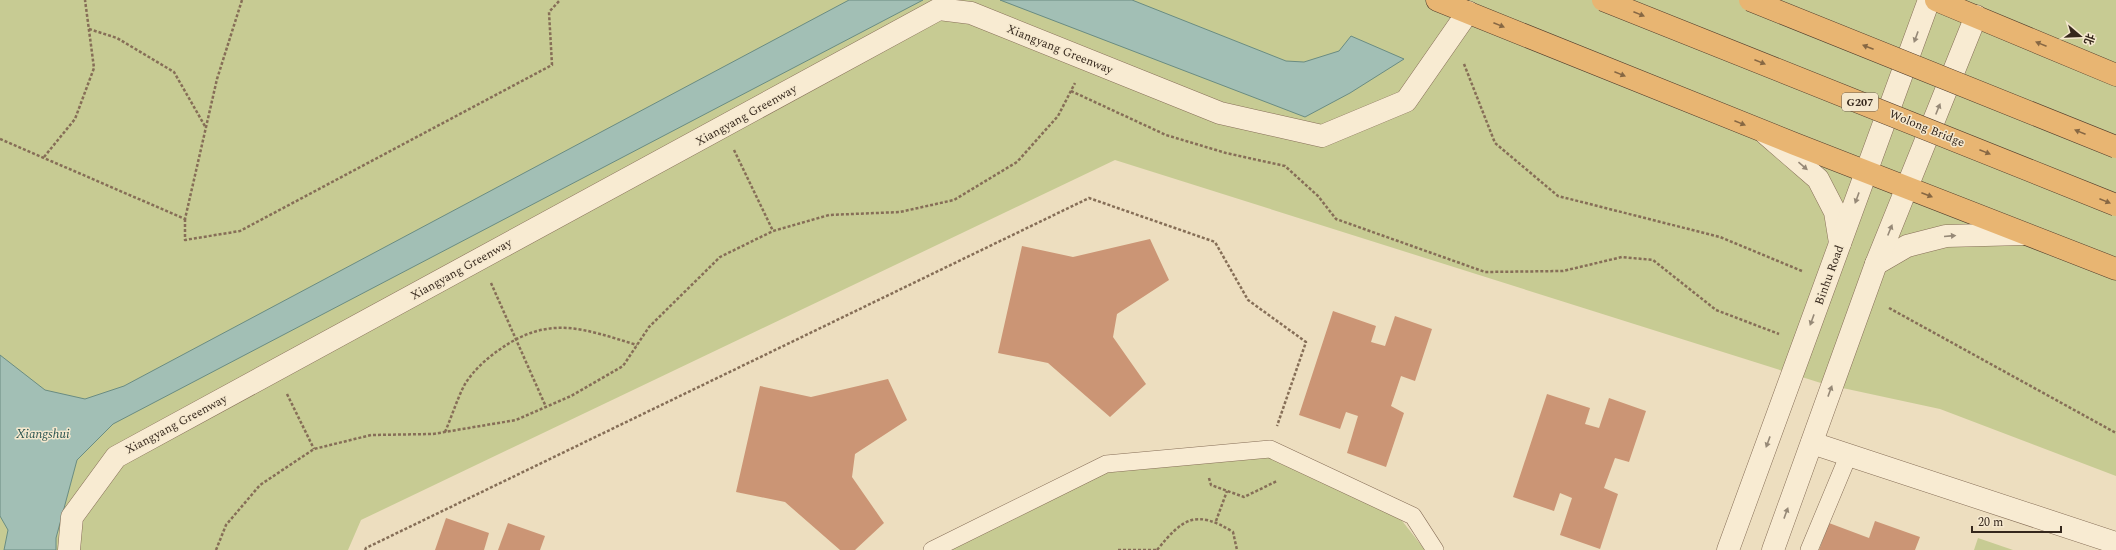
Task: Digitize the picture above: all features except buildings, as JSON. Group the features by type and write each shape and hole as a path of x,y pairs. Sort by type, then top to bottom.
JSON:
{"highway":[{"path":"1437,0 1763,132 2116,269"},
{"name":"Wolong Bridge","path":"1603,0 2116,205"},
{"path":"1750,0 2116,147"},
{"path":"1948,2 1976,16 2116,74"}],"street":[{"name":"Binhu Road","path":"1728,550 1930,0"},
{"name":"Xiangyang Greenway","path":"69,550 72,517 116,457 940,9 971,13 1220,113 1322,136 1406,101 1468,12"},
{"path":"1773,550 1876,264 1976,16"},
{"path":"1763,132 1818,179 1835,212 1840,244"},
{"path":"1876,264 1907,246 1946,236 2025,234"},
{"path":"1812,443 1849,454 2111,544"}],"lane":[{"path":"932,550 1106,464 1270,449 1413,516 1435,550"},
{"path":"1809,550 1849,454"}],"path":[{"path":"44,158 75,118 94,68 85,0"},
{"path":"242,0 217,79 185,219 185,240 240,231 552,65 549,12 560,0"},
{"path":"89,29 117,38 174,72 206,128"},
{"path":"1454,33 1495,143 1558,196 1720,237 1826,282"},
{"path":"216,550 226,525 260,485 314,449 371,435 445,432 516,420 571,396 623,366 649,327 720,257 773,231 829,215 900,212 954,200 1017,162 1058,116 1087,60"},
{"path":"1071,92 1166,135 1226,154 1285,166 1318,196 1336,219 1485,272 1563,271 1622,257 1653,260 1716,310 1804,343"},
{"path":"723,127 773,231"},
{"path":"0,140 185,219"},
{"path":"365,550 366,548 388,537 1089,198 1215,242 1248,300 1306,342 1270,449"},
{"path":"480,259 546,407"},
{"path":"1865,295 2116,434"},
{"path":"445,432 466,383 489,357 515,338 550,327 586,330 638,345"},
{"path":"275,370 314,449"},
{"path":"1201,455 1211,485 1244,497 1277,480"},
{"path":"1216,521 1227,491"},
{"path":"1118,550 1157,550 1179,526 1198,518 1216,521 1233,532 1237,550"}],"green space":[{"path":"0,0 2116,0 2116,476 1940,409 1824,384 1115,160 361,520 348,550 0,550"},
{"path":"1270,449 1392,508 1425,550 932,550 1106,464"},
{"path":"1978,538 2013,550 1974,550"}],"water":[{"name":"Xiangshui","path":"849,0 923,0 113,424 77,460 56,538 56,550 4,550 8,530 0,516 0,355 45,390 85,399 124,386"},
{"path":"1000,0 1132,0 1286,61 1304,62 1339,51 1351,36 1404,59 1350,93 1305,117"}]}
